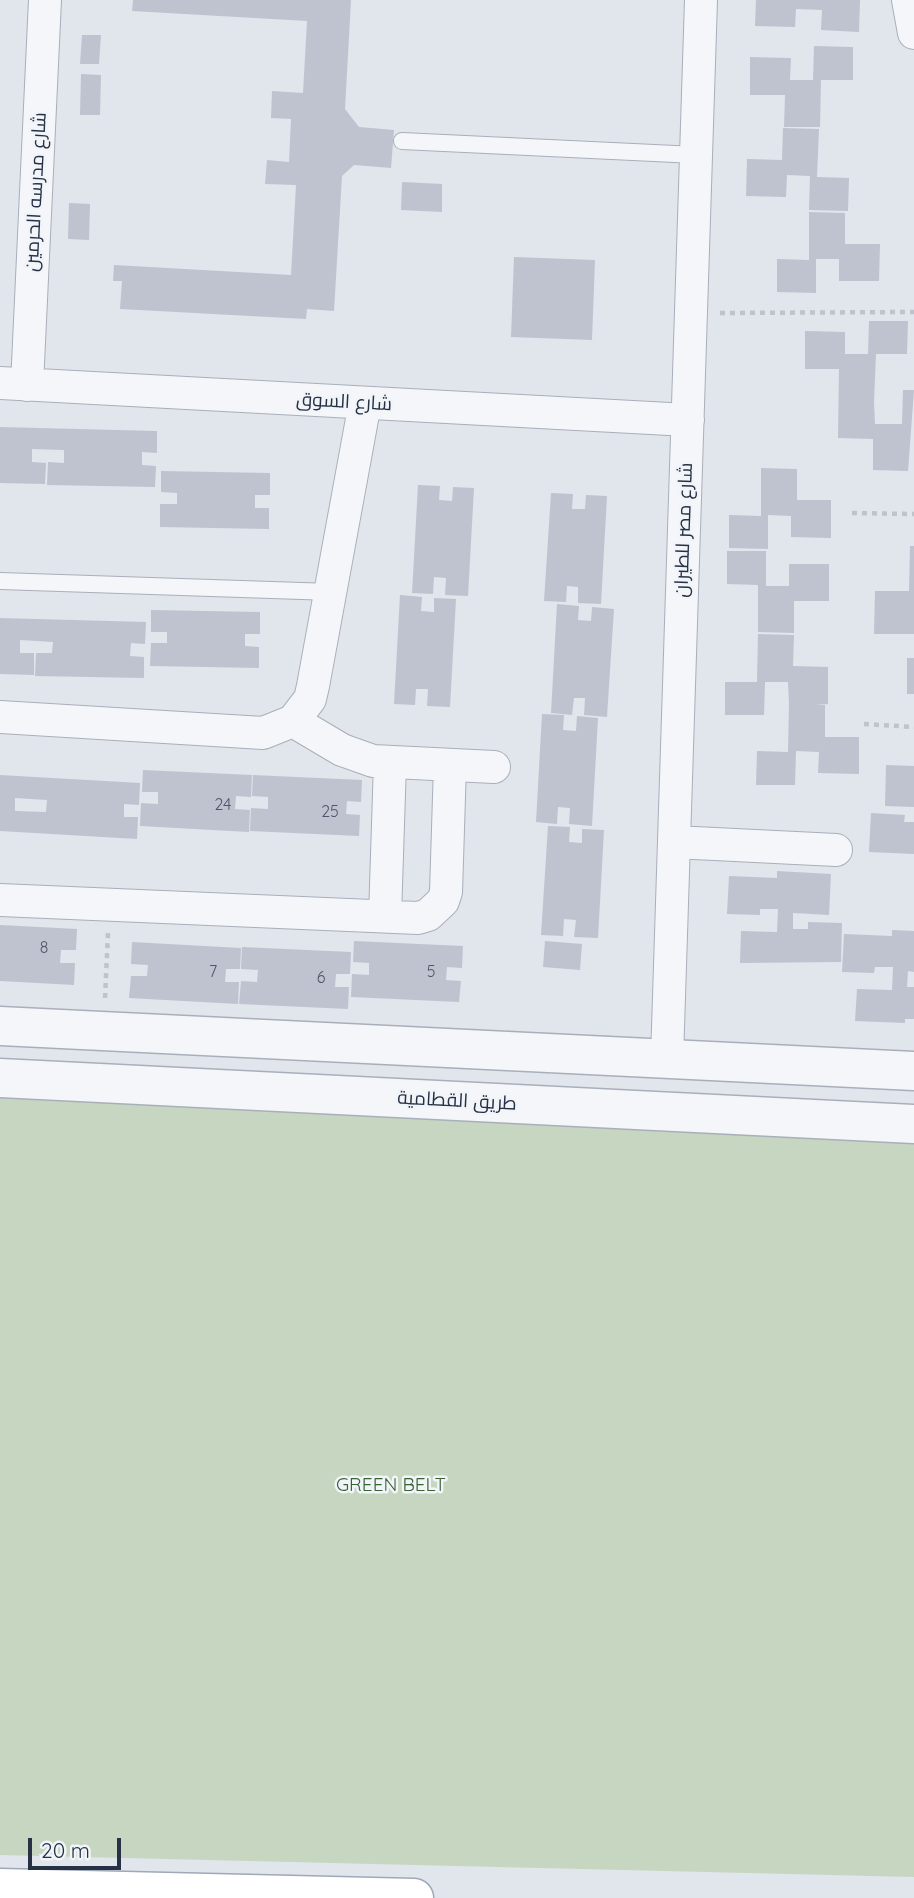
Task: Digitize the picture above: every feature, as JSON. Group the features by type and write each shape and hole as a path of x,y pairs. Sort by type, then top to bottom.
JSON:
{"main road":[{"path":"0,1888 414,1898"}],"street":[{"name":"شارع مدرسه الحرمين","path":"13,384 45,0"},
{"name":"شارع مصر للطيران","path":"667,1059 701,0"},
{"path":"908,0 914,33"},
{"name":"شارع السوق","path":"13,384 688,420"},
{"path":"0,717 262,733 293,721 310,699 365,403"},
{"path":"293,721 357,757 390,763 494,767"},
{"path":"385,916 390,763"},
{"path":"0,900 418,918 437,910 446,892 450,765"},
{"path":"674,842 836,850"},
{"path":"0,1026 914,1071"},
{"name":"طريق القطامية","path":"0,1078 914,1124"}],"lane":[{"path":"402,141 696,155"},
{"path":"0,581 332,592"}],"path":[{"path":"691,313 914,312"},
{"path":"852,513 914,514"},
{"path":"864,724 914,727"},
{"path":"103,1031 109,905"}],"green space":[{"name":"GREEN BELT","path":"0,1082 914,1134 914,1877 0,1855"}],"building":[{"path":"133,0 351,0 345,109 359,127 394,130 391,168 354,165 342,176 334,311 307,309 306,319 120,309 122,281 113,281 114,265 291,275 296,185 265,184 267,160 289,162 291,119 271,118 272,91 303,93 307,21 132,11"},
{"path":"756,0 860,0 859,32 821,30 822,10 796,9 795,27 755,26"},
{"path":"82,35 101,35 99,64 80,64"},
{"path":"814,46 853,47 853,80 821,80 820,127 784,127 785,95 750,95 750,57 791,58 790,80 813,80"},
{"path":"81,74 101,75 100,115 80,115"},
{"path":"783,128 819,129 817,177 849,178 848,211 809,210 810,176 787,175 786,197 746,196 747,159 782,160"},
{"path":"402,182 442,184 442,212 401,210"},
{"path":"69,203 90,204 89,240 68,239"},
{"path":"809,212 845,213 845,244 880,244 879,281 839,281 839,259 816,259 816,293 777,292 777,259 809,260"},
{"path":"514,257 595,260 592,340 511,337"},
{"path":"869,321 908,321 907,354 876,354 874,402 875,424 902,424 903,390 914,390 908,471 873,470 873,439 838,438 839,369 805,369 805,331 845,332 845,354 868,354"},
{"path":"0,427 157,431 157,453 142,452 142,465 156,466 155,487 47,485 48,462 64,463 64,450 32,449 32,462 46,463 45,484 0,483"},
{"path":"761,468 797,469 797,500 831,500 831,538 791,537 791,516 768,515 768,549 729,548 729,515 761,516"},
{"path":"161,471 270,473 270,495 255,495 255,508 269,508 269,529 160,527 160,504 177,504 177,493 161,492"},
{"path":"418,485 440,486 439,500 452,501 453,487 474,488 468,596 445,595 446,578 434,577 433,594 412,593"},
{"path":"551,493 573,494 572,509 585,509 586,495 607,496 601,604 578,603 578,587 567,586 566,602 544,601"},
{"path":"910,546 914,546 914,634 874,634 875,591 909,591"},
{"path":"727,551 766,551 766,586 789,586 789,564 829,564 829,601 794,601 794,633 758,632 758,585 727,584"},
{"path":"400,595 422,597 421,611 434,612 434,598 456,599 450,707 427,706 428,689 416,689 415,705 394,704"},
{"path":"557,604 579,606 578,620 591,621 592,607 614,609 607,717 584,715 585,698 574,698 572,715 551,713"},
{"path":"151,610 260,612 260,634 245,634 245,646 259,647 259,668 150,666 151,643 167,643 167,632 151,632"},
{"path":"0,618 146,622 145,644 131,643 130,656 144,657 144,678 35,676 36,653 52,653 53,642 20,640 20,653 34,653 34,675 0,674"},
{"path":"758,634 794,635 793,666 828,667 828,704 815,705 825,705 825,737 859,737 859,774 818,773 819,752 796,751 795,785 756,785 757,751 788,752 788,682 765,682 764,715 725,715 725,682 757,682"},
{"path":"907,658 914,658 914,694 907,694"},
{"path":"542,714 564,715 563,730 576,731 577,716 598,718 592,826 569,824 570,808 558,807 557,824 536,822"},
{"path":"886,765 914,766 914,807 885,806"},
{"path":"143,770 252,775 251,797 236,796 235,809 250,810 249,832 140,826 141,803 158,804 158,792 142,792"},
{"path":"0,775 140,783 139,805 124,804 124,817 138,817 137,839 0,831","holes":["15,798 47,800 46,812 15,811"]},
{"path":"253,775 362,780 361,802 347,801 346,814 360,815 359,836 250,831 251,808 268,809 268,797 252,796"},
{"path":"871,813 905,815 904,822 914,822 914,854 869,852"},
{"path":"548,826 570,827 569,842 582,843 582,829 604,830 598,938 574,937 576,920 564,919 563,936 541,935"},
{"path":"777,871 831,874 829,915 793,913 793,929 808,929 808,922 842,923 841,962 740,963 741,931 777,932 778,909 760,909 760,915 727,914 729,876 777,878"},
{"path":"0,925 77,929 76,950 61,950 60,963 75,963 74,985 0,981"},
{"path":"892,930 914,931 914,972 908,971 907,987 914,987 914,1019 905,1019 905,1023 855,1021 857,989 892,990 893,967 875,967 874,973 842,972 844,934 892,936"},
{"path":"354,941 463,946 462,968 447,967 446,980 461,981 459,1002 351,997 352,974 369,975 369,963 353,962"},
{"path":"545,941 582,944 580,970 543,967"},
{"path":"132,942 241,948 240,969 226,969 225,982 239,982 238,1004 129,998 131,976 147,976 148,965 131,964"},
{"path":"242,947 351,952 350,974 336,974 335,987 349,987 348,1009 239,1004 241,981 257,982 258,970 241,969"}]}
